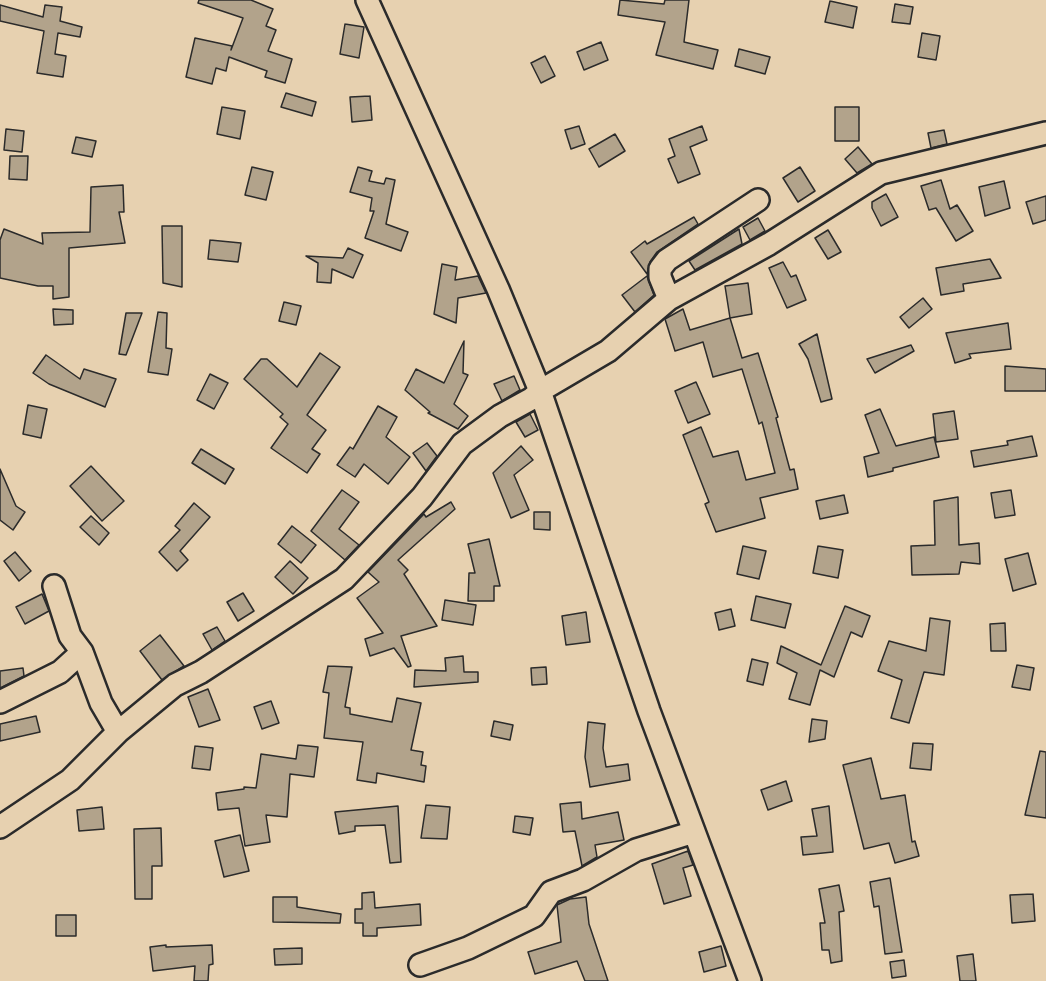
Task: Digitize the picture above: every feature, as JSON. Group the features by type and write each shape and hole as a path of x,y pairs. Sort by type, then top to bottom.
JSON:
{"street":[{"path":"367,0 447,174 540,391 649,711 750,981"},
{"path":"0,827 70,780 118,732 175,685 201,672 344,579 422,497 462,444 500,416 608,351 669,299 769,244 881,173 1046,133"},
{"path":"669,299 660,277 660,269 667,260 758,200"},
{"path":"54,586 70,636 82,652 101,703 118,732"},
{"path":"0,702 60,672 82,652"},
{"path":"420,965 468,948 534,916 551,892 583,880 636,850 694,832"}],"building":[{"path":"199,0 251,0 273,9 266,26 276,30 268,51 292,59 285,83 265,77 267,71 229,57 226,71 216,68 212,84 186,77 195,38 232,46 231,50 243,18 198,3"},
{"path":"620,0 664,4 665,0 689,0 684,42 718,50 713,69 656,55 665,22 618,15"},
{"path":"830,1 857,7 853,28 825,22"},
{"path":"895,4 913,7 910,24 892,22"},
{"path":"0,5 43,17 45,5 62,7 60,21 82,27 80,37 58,33 55,54 66,56 63,77 37,73 44,31 0,21"},
{"path":"345,24 364,27 359,58 340,54"},
{"path":"922,33 940,36 936,60 918,57"},
{"path":"601,42 608,60 584,70 577,52"},
{"path":"739,49 770,57 765,74 735,66"},
{"path":"545,56 555,76 541,83 531,63"},
{"path":"286,93 316,102 312,116 281,107"},
{"path":"370,96 372,120 352,122 350,97"},
{"path":"222,107 245,111 240,139 217,134"},
{"path":"835,107 859,107 859,141 835,141"},
{"path":"579,126 585,144 571,149 565,130"},
{"path":"702,126 707,140 690,147 700,174 678,183 668,159 675,156 669,139"},
{"path":"6,129 24,131 22,152 4,150"},
{"path":"944,130 947,144 931,148 928,133"},
{"path":"615,134 625,151 599,167 589,149"},
{"path":"76,137 96,141 92,157 72,153"},
{"path":"858,147 872,164 857,173 845,159"},
{"path":"10,156 28,156 27,180 9,179"},
{"path":"252,167 273,172 266,200 245,195"},
{"path":"358,167 372,171 369,181 384,184 386,178 395,180 386,224 408,232 401,251 365,238 374,211 370,211 372,198 350,192"},
{"path":"800,167 815,191 798,202 783,178"},
{"path":"941,180 950,209 957,205 973,231 956,241 936,208 929,210 921,186"},
{"path":"1004,181 1010,208 985,216 979,187"},
{"path":"123,185 124,212 119,212 125,243 69,248 69,297 53,299 53,286 38,286 0,278 0,240 4,229 43,244 42,233 90,232 91,187"},
{"path":"886,194 898,217 881,226 872,208 872,202"},
{"path":"1046,196 1046,220 1033,224 1026,202"},
{"path":"694,217 698,224 657,252 650,262 647,274 631,252 645,241 647,244"},
{"path":"758,218 765,231 750,240 743,227"},
{"path":"162,226 182,226 182,287 163,283"},
{"path":"739,229 742,244 695,270 689,261"},
{"path":"828,230 841,252 828,259 815,238"},
{"path":"210,240 241,243 238,262 208,259"},
{"path":"348,248 363,255 353,278 332,269 331,283 317,282 318,263 306,256 343,258"},
{"path":"990,259 1001,278 963,284 964,291 941,295 936,268"},
{"path":"783,262 791,277 796,275 806,300 787,308 769,268"},
{"path":"442,264 457,267 455,280 478,276 486,293 458,298 456,323 434,314"},
{"path":"647,276 654,295 635,312 622,295"},
{"path":"748,283 752,314 730,318 725,286"},
{"path":"923,298 932,309 909,328 900,317"},
{"path":"284,302 301,306 296,325 279,321"},
{"path":"53,309 73,310 73,324 54,325"},
{"path":"683,309 690,330 730,318 742,358 758,353 778,417 776,418 790,470 794,469 798,489 760,498 765,518 716,532 705,504 709,502 683,435 701,427 713,457 738,451 746,480 775,473 762,422 759,424 742,369 713,377 703,342 675,351 665,319"},
{"path":"158,312 167,313 166,348 172,349 168,375 148,372"},
{"path":"126,313 142,313 126,355 119,354"},
{"path":"1008,323 1011,349 969,354 971,358 955,363 946,333"},
{"path":"817,334 832,399 821,402 808,359 799,344"},
{"path":"464,341 463,373 468,375 454,404 468,416 458,429 428,413 430,412 405,390 416,369 444,383"},
{"path":"911,345 914,351 875,373 867,359"},
{"path":"320,353 340,367 307,415 326,430 312,449 320,454 307,473 271,448 288,424 280,417 283,414 244,379 261,359 267,359 297,387"},
{"path":"46,355 80,379 84,369 116,379 105,407 49,384 33,373"},
{"path":"1005,366 1046,369 1046,391 1005,391"},
{"path":"210,374 228,383 214,409 197,400"},
{"path":"514,376 520,390 502,401 494,384"},
{"path":"696,382 710,414 688,423 675,391"},
{"path":"28,405 47,409 41,438 23,434"},
{"path":"378,406 397,417 386,437 410,457 388,484 364,464 355,477 337,465 350,447 353,449"},
{"path":"880,409 896,446 934,437 939,457 893,468 893,471 868,477 864,457 879,453 865,415"},
{"path":"954,411 958,439 936,442 933,414"},
{"path":"530,414 538,430 525,437 516,422"},
{"path":"1032,436 1037,456 974,467 971,451 1008,445 1007,441"},
{"path":"427,443 437,456 426,471 413,453"},
{"path":"521,446 533,460 514,475 529,510 511,518 493,473"},
{"path":"201,449 234,469 225,484 192,463"},
{"path":"91,466 124,501 102,521 70,486"},
{"path":"0,469 16,506 25,512 13,530 0,520"},
{"path":"342,490 359,502 339,529 359,545 345,560 311,531"},
{"path":"1011,490 1015,515 995,518 991,493"},
{"path":"844,495 848,513 820,519 816,501"},
{"path":"958,497 959,545 979,543 980,564 961,562 959,574 912,575 911,546 935,545 934,501"},
{"path":"451,502 455,509 398,560 408,570 404,574 437,626 401,636 411,666 408,667 394,648 370,656 365,639 383,633 357,598 379,582 368,572 424,514 426,517"},
{"path":"194,503 210,517 180,551 188,560 177,571 159,552 180,530 175,526"},
{"path":"534,512 550,512 550,530 534,529"},
{"path":"91,516 109,533 99,545 80,527"},
{"path":"292,526 316,545 301,563 278,544"},
{"path":"489,539 500,586 494,586 494,601 468,601 469,573 475,573 468,544"},
{"path":"743,546 766,551 759,579 737,574"},
{"path":"818,546 843,550 838,578 813,573"},
{"path":"15,552 31,571 19,581 4,561"},
{"path":"1028,553 1036,584 1013,591 1005,559"},
{"path":"290,561 308,578 293,594 275,577"},
{"path":"243,593 254,611 238,621 227,602"},
{"path":"42,594 49,611 25,624 16,607"},
{"path":"756,596 791,604 785,628 751,620"},
{"path":"445,600 476,605 473,625 442,620"},
{"path":"845,606 870,616 862,637 851,632 834,677 820,670 810,705 789,699 797,673 777,663 781,646 821,665"},
{"path":"731,609 735,626 719,630 715,613"},
{"path":"586,612 590,642 566,645 562,616"},
{"path":"930,618 950,621 944,675 924,672 909,723 891,718 902,680 878,671 889,641 926,651"},
{"path":"1005,623 1006,651 991,651 990,624"},
{"path":"217,627 225,641 212,650 203,634"},
{"path":"160,635 184,666 162,680 140,651"},
{"path":"463,656 464,672 478,672 478,682 414,687 415,670 446,671 445,658"},
{"path":"752,659 768,663 763,685 747,681"},
{"path":"1017,665 1034,668 1030,690 1012,687"},
{"path":"328,666 352,667 345,707 350,708 350,714 392,722 397,698 421,703 411,750 423,752 421,765 426,766 424,782 377,773 376,783 357,780 363,742 324,738 329,693 323,692"},
{"path":"546,667 547,684 532,685 531,668"},
{"path":"23,668 24,676 0,688 0,671"},
{"path":"208,689 220,720 199,727 188,697"},
{"path":"271,701 279,723 262,729 254,707"},
{"path":"36,716 40,732 0,741 0,724"},
{"path":"812,719 827,721 825,739 809,742"},
{"path":"494,721 513,725 510,740 491,736"},
{"path":"588,722 605,724 603,748 606,767 628,764 630,780 590,787 585,757"},
{"path":"913,743 933,744 931,770 910,768"},
{"path":"298,745 318,747 314,777 290,774 287,817 266,815 270,842 245,846 239,808 218,810 216,793 244,789 244,787 256,788 261,754 296,759"},
{"path":"195,746 213,748 210,770 192,768"},
{"path":"1040,751 1046,752 1046,818 1025,815"},
{"path":"871,758 881,799 905,795 912,842 915,841 919,856 895,863 889,843 864,849 843,765"},
{"path":"786,781 792,801 768,810 761,790"},
{"path":"581,802 582,819 618,812 624,840 595,845 597,857 582,866 575,831 563,832 560,804"},
{"path":"426,805 450,807 447,839 421,838"},
{"path":"398,806 401,862 390,863 385,825 355,826 355,831 339,834 335,812"},
{"path":"829,806 833,852 803,855 801,837 817,836 812,809"},
{"path":"102,807 104,829 79,831 77,810"},
{"path":"515,816 533,818 530,835 513,832"},
{"path":"161,828 162,866 152,866 152,899 135,899 134,829"},
{"path":"240,835 249,871 224,877 215,841"},
{"path":"688,851 693,865 683,868 691,896 664,904 652,864"},
{"path":"890,878 902,952 885,954 879,906 874,907 870,882"},
{"path":"839,885 844,911 839,912 842,961 831,963 829,950 822,950 820,923 825,923 819,889"},
{"path":"374,892 375,908 420,904 421,925 377,928 377,936 363,936 363,923 355,923 355,909 362,909 362,893"},
{"path":"1033,894 1035,921 1012,923 1010,895"},
{"path":"273,897 297,897 297,907 341,914 340,923 273,922"},
{"path":"586,897 589,924 608,981 585,981 577,961 535,974 528,952 561,942 557,905 570,899"},
{"path":"56,915 76,915 76,936 56,936"},
{"path":"166,945 166,947 212,945 213,964 209,965 208,981 194,981 195,966 153,971 150,947"},
{"path":"721,946 726,966 704,972 699,952"},
{"path":"302,948 302,964 275,965 274,949"},
{"path":"973,954 976,981 960,981 957,956"},
{"path":"904,960 906,976 892,978 890,962"}]}
